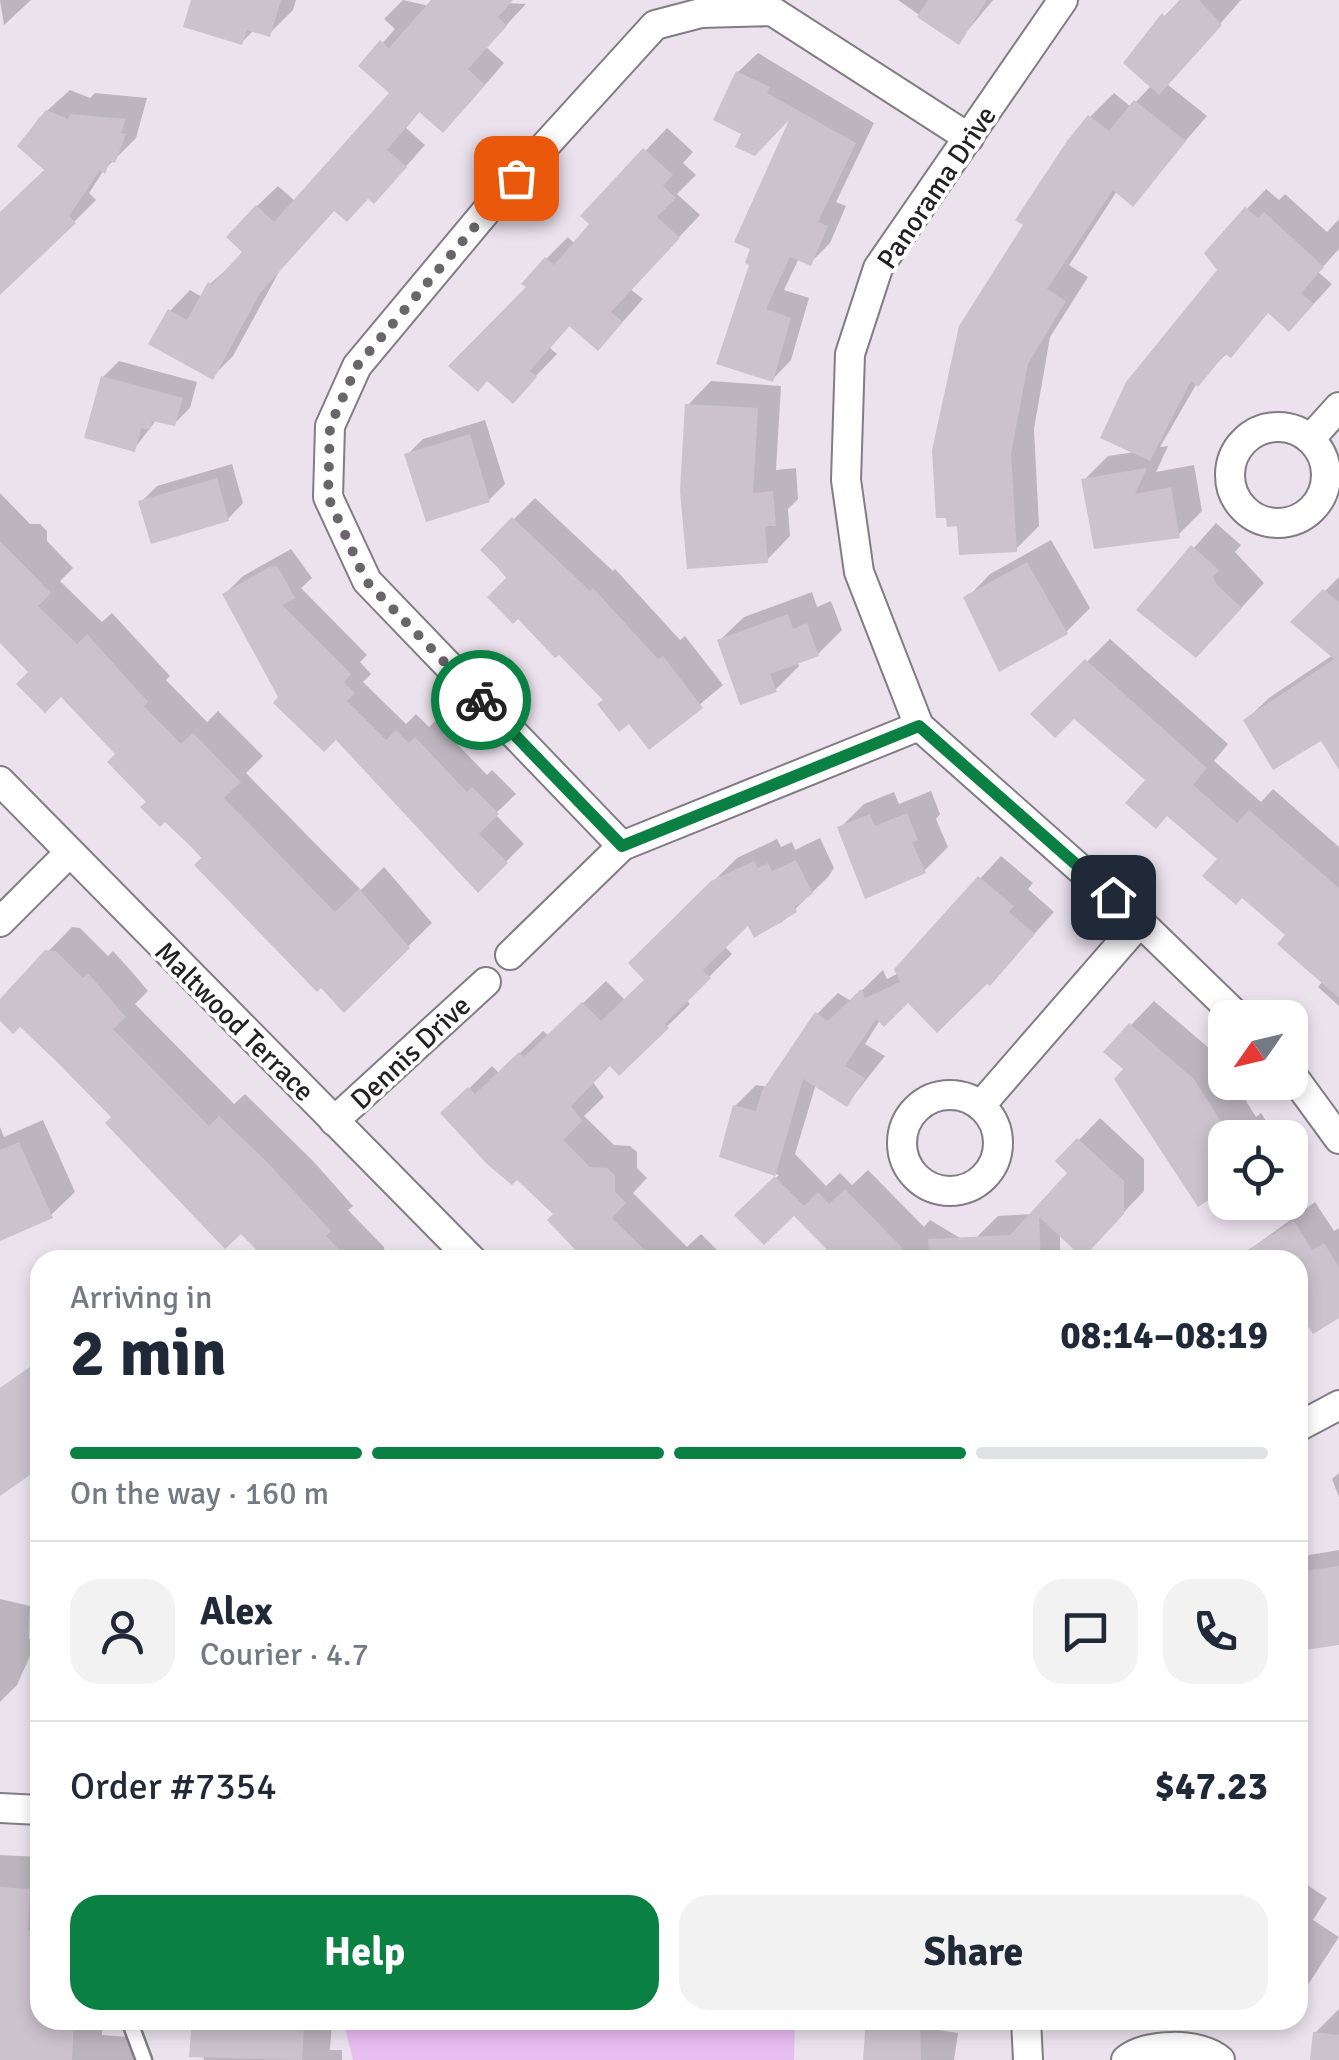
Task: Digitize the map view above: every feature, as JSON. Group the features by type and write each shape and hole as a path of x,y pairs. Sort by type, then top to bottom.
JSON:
{"street":[{"name":"Panorama Drive","path":"1064,0 878,268 850,354 846,480 859,572 919,726 1140,922 1220,1000"},
{"path":"622,846 366,581 328,497 330,426 357,366 493,203 655,25 701,14 772,10 969,138"},
{"path":"1310,439 1339,407"},
{"path":"510,956 622,846 919,726"},
{"name":"Maltwood Terrace","path":"0,782 462,1250"},
{"path":"0,922 69,853"},
{"path":"981,1106 1140,922"},
{"name":"Dennis Drive","path":"334,1122 486,982"},
{"path":"1308,1097 1339,1139"},
{"path":"1308,1421 1339,1405"},
{"path":"0,1808 30,1810"},
{"path":"1026,2030 1028,2060"},
{"path":"1126,2060 1145,2048 1193,2050 1220,2060"}],"lane":[{"path":"133,2030 144,2060"}],"shaded area":[{"path":"346,2030 795,2030 794,2060 353,2060"}],"building":[{"path":"191,0 281,0 270,37 247,30 242,45 183,27"},
{"path":"431,0 513,0 498,17 507,26 468,69 485,85 443,133 419,112 387,150 407,167 374,204 368,199 347,222 334,211 260,293 213,380 148,344 168,309 187,320 208,282 212,285 242,252 226,237 256,205 274,222 389,93 358,66 380,40 389,48"},
{"path":"928,0 987,0 959,45 917,17"},
{"path":"1180,0 1199,0 1222,25 1159,95 1123,63 1162,13 1165,17"},
{"path":"736,71 770,87 767,93 856,143 818,222 828,226 811,266 790,257 766,309 791,318 773,382 716,364 749,265 745,263 750,249 734,242 789,120 755,156 735,147 741,134 713,120"},
{"path":"1134,100 1186,141 1133,207 1113,190 1047,289 1066,301 1028,364 1011,454 1017,552 959,555 957,526 947,527 946,518 936,518 932,450 959,326 1023,225 1015,220 1067,141 1088,115 1109,131"},
{"path":"46,110 68,119 70,114 126,119 121,133 126,134 115,163 110,161 105,174 100,170 69,216 76,223 0,295 0,212 44,170 17,146"},
{"path":"643,148 673,175 663,186 676,198 657,217 680,238 611,312 623,322 598,351 569,326 530,371 537,377 513,404 487,381 478,392 448,366 526,287 521,284 545,257 554,265 589,224 580,216"},
{"path":"1245,207 1258,218 1264,212 1324,267 1301,293 1314,304 1289,332 1268,313 1231,358 1225,354 1198,387 1191,381 1150,461 1100,438 1126,382 1217,270 1204,253"},
{"path":"101,376 183,398 175,426 152,421 150,430 141,428 135,452 84,438"},
{"path":"685,404 758,408 753,493 773,491 776,526 765,526 768,563 687,569 680,491"},
{"path":"470,434 490,502 426,522 404,454"},
{"path":"1147,468 1135,494 1171,487 1180,538 1094,549 1081,479"},
{"path":"217,478 229,521 151,544 138,501"},
{"path":"512,517 590,591 593,588 658,659 663,656 703,708 649,750 629,724 619,732 597,704 603,700 559,655 555,658 518,619 513,624 487,597 507,577 480,550"},
{"path":"0,541 51,593 38,606 77,644 87,634 148,702 144,706 181,744 193,733 241,782 224,798 335,912 359,889 410,948 344,1013 321,988 317,992 194,865 202,857 165,822 160,827 140,807 146,802 107,762 115,754 61,697 45,713 16,684 28,672 0,643"},
{"path":"1191,545 1219,570 1213,577 1217,585 1242,608 1196,658 1136,610"},
{"path":"1027,562 1068,634 999,672 963,597"},
{"path":"271,566 278,567 295,598 282,605 351,674 344,682 355,693 347,701 386,740 396,730 409,743 415,737 467,792 472,787 499,814 479,834 508,863 478,893 336,740 324,752 273,703 278,697 222,594"},
{"path":"1323,589 1339,602 1339,770 1321,741 1273,770 1243,720 1334,659 1290,622"},
{"path":"788,614 793,629 807,623 819,656 770,674 777,692 740,705 717,640"},
{"path":"1085,659 1207,768 1193,785 1237,823 1249,810 1339,888 1339,998 1277,944 1285,935 1242,898 1236,905 1202,876 1217,859 1167,816 1156,829 1125,803 1145,780 1074,719 1055,738 1030,714"},
{"path":"907,813 918,840 912,842 926,873 865,899 837,827 870,814 875,826"},
{"path":"796,860 813,893 795,907 797,912 754,938 748,926 703,970 711,978 665,1024 669,1028 619,1076 610,1066 571,1106 582,1121 563,1140 590,1167 607,1168 615,1175 615,1191 626,1203 612,1218 645,1250 576,1250 547,1220 553,1214 517,1180 512,1185 487,1164 440,1113 468,1087 475,1094 519,1052 524,1057 582,1002 601,1021 644,980 628,963 711,881 754,861 758,868 768,863 772,871"},
{"path":"978,876 1014,906 1009,912 1035,934 990,986 987,984 937,1033 908,1003 884,1027 876,1019 845,1066 865,1078 847,1107 803,1079 775,1177 804,1206 818,1192 829,1204 845,1189 904,1250 827,1250 794,1216 764,1245 734,1215 775,1176 719,1157 733,1105 756,1111 762,1091 815,1012 828,1021 861,989 865,998 900,982 894,969"},
{"path":"45,950 56,951 83,978 88,973 126,1017 113,1029 209,1126 219,1116 266,1161 331,1231 326,1236 340,1250 256,1250 241,1234 225,1249 105,1123 111,1117 55,1060 20,1027 13,1034 0,1021 0,999"},
{"path":"1129,1023 1194,1079 1220,1120 1208,1120 1208,1200 1198,1207 1114,1079 1123,1069 1103,1052"},
{"path":"1077,1138 1124,1181 1124,1214 1090,1250 1074,1250 1039,1217 1041,1250 929,1250 928,1239 1010,1235 1067,1173 1055,1161"},
{"path":"19,1142 53,1218 0,1241 0,1150"},
{"path":"1294,1221 1312,1250 1324,1243 1339,1267 1339,1318 1313,1334 1308,1326 1308,1250 1248,1250"},
{"path":"30,1367 30,1475 0,1496 0,1388"},
{"path":"1339,1566 1339,1645 1308,1650 1308,1571"},
{"path":"0,1887 30,1889 30,2030 74,2030 72,2060 0,2060"},
{"path":"191,2030 304,2030 302,2060 189,2057"},
{"path":"865,2030 920,2030 921,2060 863,2060"},
{"path":"1313,2032 1339,2035 1339,2060 1310,2060"}],"way so far":[{"path":"481,700 366,581 328,497 330,426 357,366 516,178"}],"route":[{"path":"481,700 622,846 919,726 1113,897"}]}
